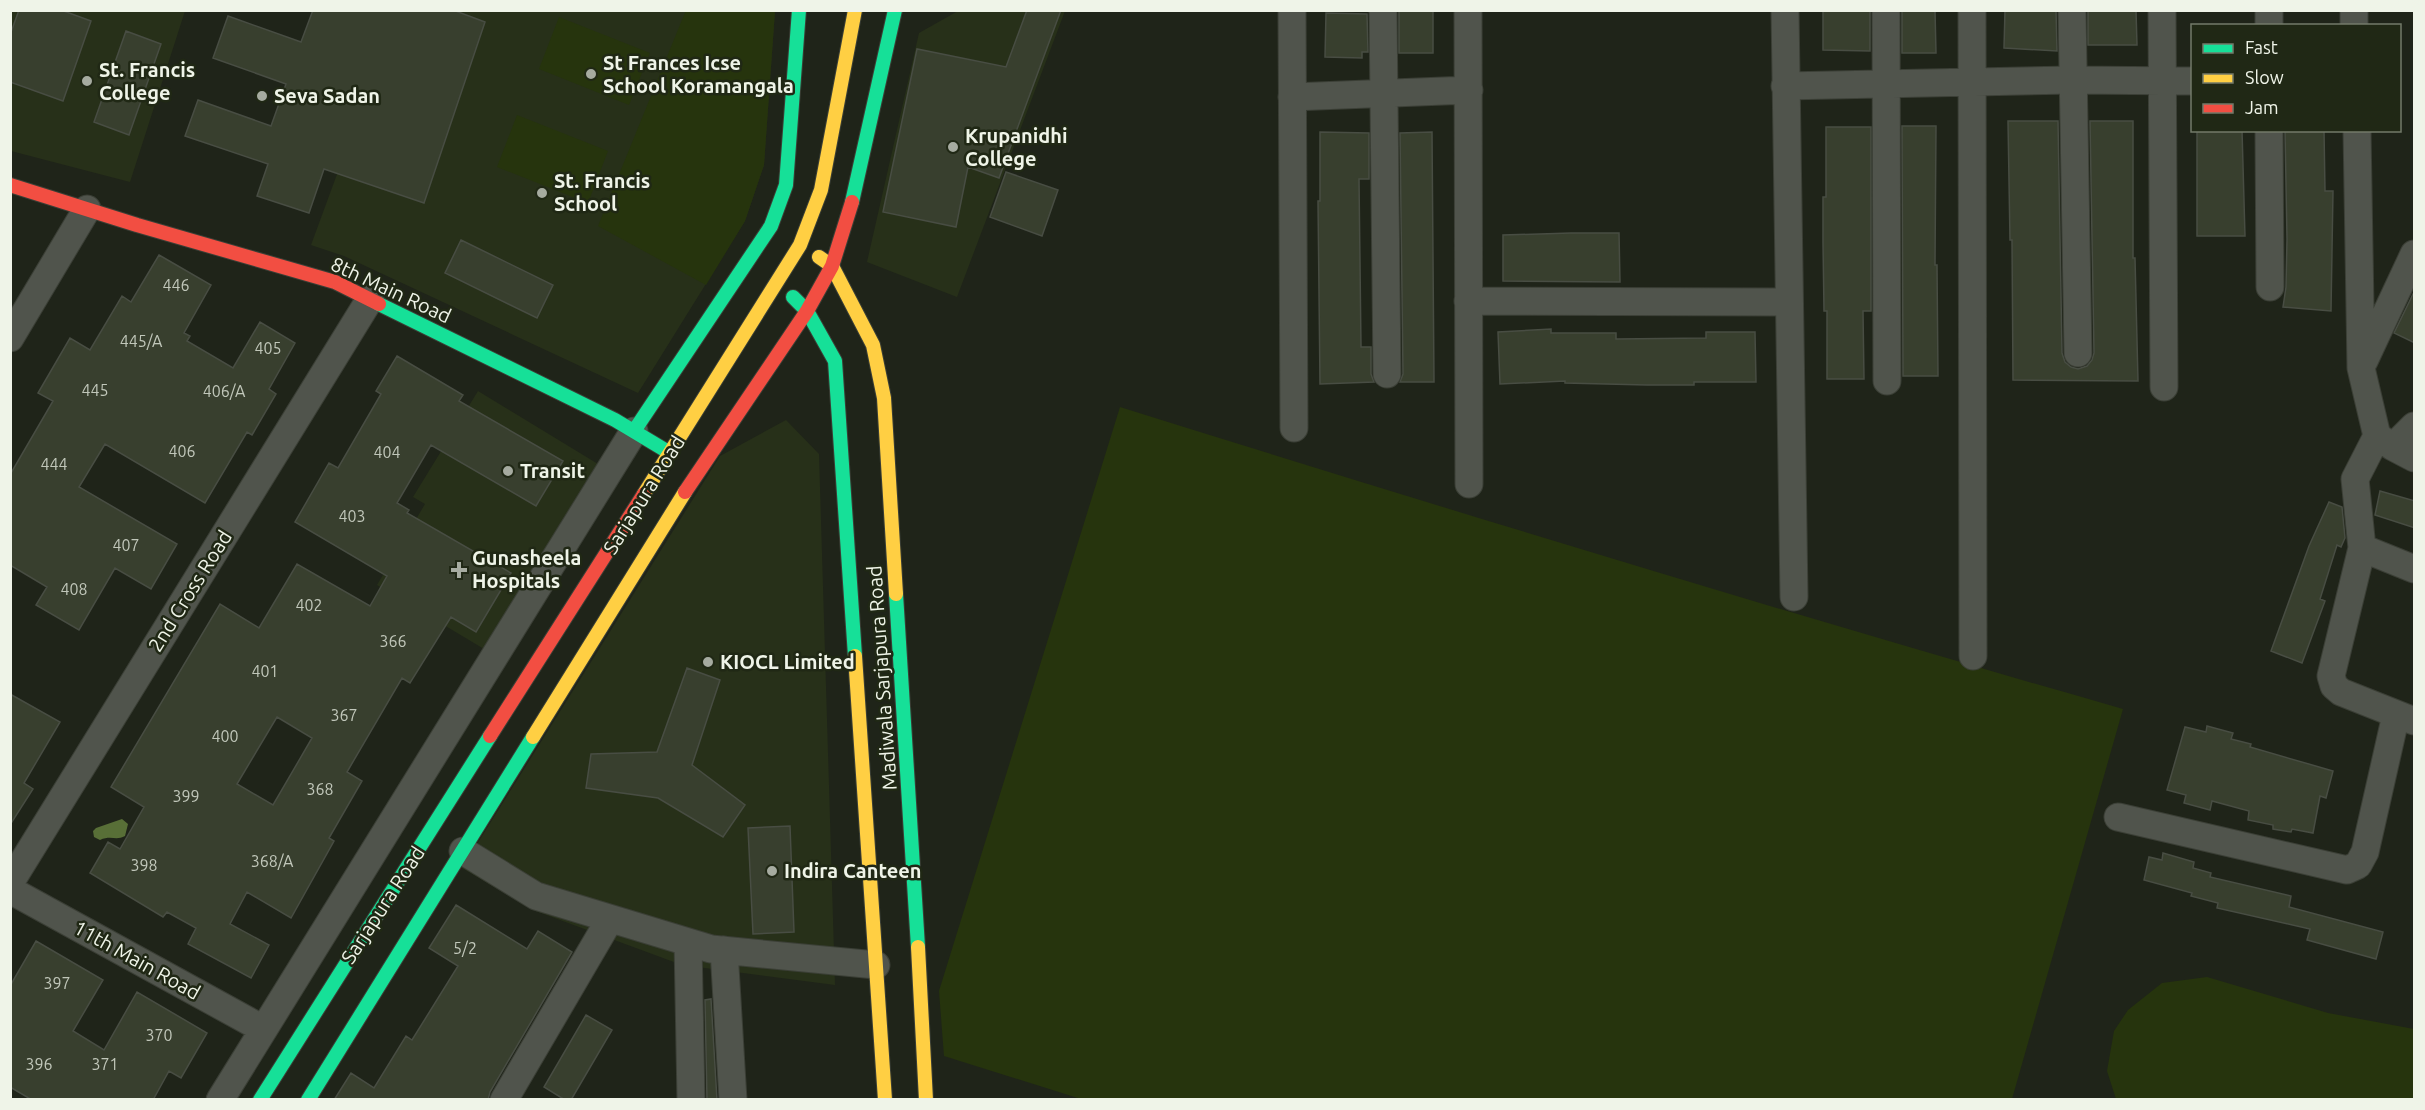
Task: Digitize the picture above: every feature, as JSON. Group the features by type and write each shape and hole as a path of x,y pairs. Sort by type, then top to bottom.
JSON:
{"main road":[{"name":"Sarjapura Road","path":"634,431 771,226 786,185 799,10"},
{"name":"Sarjapura Road","path":"260,1100 412,878 800,244 821,190 855,10"},
{"name":"Sarjapura Road","path":"308,1100 693,480 807,310 832,266 850,212 895,10"},
{"name":"8th Main Road","path":"10,185 335,282 634,431 670,453"},
{"path":"800,244 832,266"},
{"name":"Madiwala Sarjapura Road","path":"832,266 873,345 884,398 926,1100"},
{"name":"Madiwala Sarjapura Road","path":"777,283 807,310 835,361 885,1100"},
{"path":"412,878 437,894"}],"street":[{"path":"1292,10 1294,428"},
{"path":"1383,10 1387,374"},
{"path":"1468,10 1469,484"},
{"path":"1785,10 1794,597"},
{"path":"1886,10 1887,381"},
{"path":"1972,10 1973,656"},
{"path":"2072,10 2078,353"},
{"path":"2162,10 2164,387"},
{"path":"1785,86 2072,80 2191,81"},
{"path":"1292,97 1469,90"},
{"path":"2269,132 2270,287"},
{"path":"2356,132 2361,369 2395,447"},
{"path":"10,338 87,209"},
{"path":"2361,369 2415,254"},
{"name":"2nd Cross Road","path":"10,883 370,299"},
{"path":"1468,301 1789,302"},
{"path":"2118,817 2347,870 2358,865 2365,852 2405,718 2341,692 2334,686 2331,676 2362,548 2355,479 2395,447 2415,426"},
{"name":"Sarjapura Road","path":"220,1100 634,431"},
{"path":"2362,548 2415,569"},
{"path":"463,850 536,896 688,942 724,950 876,965"},
{"name":"11th Main Road","path":"10,890 263,1029"},
{"path":"504,1100 610,919"},
{"path":"688,942 691,1100"},
{"path":"724,950 733,1100"}],"shaded area":[{"path":"686,10 775,11 764,165 745,221 706,285 598,226"},
{"name":"St. Francis College","path":"10,11 185,11 130,182 11,151"},
{"name":"St. Francis School","path":"397,11 775,11 764,165 745,221 638,393 344,256 311,245"},
{"name":"Krupanidhi College","path":"958,11 1065,11 957,297 867,262 919,33"},
{"path":"559,17 650,53 629,105 539,69"},
{"path":"517,115 608,151 588,203 497,167"},
{"path":"478,391 598,464 484,649 377,585 425,504 413,497"},
{"path":"1120,407 1620,561 2123,709 2012,1099 1081,1099 944,1056 939,991"},
{"name":"KIOCL Limited","path":"786,420 819,454 835,985 682,965 533,910 462,868 720,456"},
{"path":"122,819 128,824 125,836 100,840 94,837 93,831 96,828"},
{"path":"2207,977 2328,1013 2414,1029 2414,1099 2116,1099 2107,1071 2114,1031 2128,1010 2162,983"}],"building":[{"path":"19,10 61,10 91,21 63,101 10,82 10,35"},
{"path":"313,10 453,10 485,22 424,203 324,169 309,213 257,196 268,164 185,136 198,100 271,126 286,84 213,58 228,16 301,42"},
{"path":"1027,10 1061,10 999,178 968,167 956,227 883,212 917,49 1006,67"},
{"path":"1399,10 1433,10 1433,53 1399,53"},
{"path":"1823,10 1870,10 1870,51 1823,50"},
{"path":"1902,10 1935,10 1936,53 1902,53"},
{"path":"2005,10 2056,10 2057,51 2004,48"},
{"path":"2088,10 2136,10 2137,45 2088,45"},
{"path":"1326,13 1367,14 1368,52 1362,52 1362,58 1325,57"},
{"path":"126,31 161,44 129,135 94,122"},
{"path":"2008,121 2058,121 2062,353 2065,362 2078,369 2087,366 2094,353 2090,121 2133,121 2133,258 2135,258 2138,381 2013,380"},
{"path":"1902,126 1936,126 1935,265 1937,265 1938,376 1903,376"},
{"path":"1826,127 1871,127 1871,311 1863,311 1864,379 1827,379 1827,311 1824,311 1823,243 1823,197 1826,197"},
{"path":"1320,132 1369,133 1369,179 1359,179 1361,347 1371,347 1371,374 1374,382 1320,384 1318,201 1320,201"},
{"path":"1432,132 1434,382 1400,382 1403,374 1400,133"},
{"path":"2197,132 2242,132 2245,236 2197,236"},
{"path":"2285,132 2324,132 2325,191 2333,191 2331,311 2283,307 2286,287"},
{"path":"1006,172 1058,190 1042,236 990,217"},
{"path":"1619,233 1620,282 1503,281 1503,235"},
{"path":"461,240 553,285 537,318 445,273"},
{"path":"159,255 211,285 184,333 190,336 187,341 233,368 260,322 295,343 269,389 276,394 252,435 247,432 205,503 105,444 79,487 177,544 151,589 115,568 79,630 36,605 47,587 10,565 11,473 53,401 38,393 70,338 90,350 122,296 131,302"},
{"path":"2415,290 2415,343 2394,333"},
{"path":"1551,329 1551,333 1616,333 1616,339 1706,338 1706,332 1755,332 1756,382 1694,382 1694,385 1565,383 1565,381 1500,384 1498,332"},
{"path":"397,356 463,395 459,401 563,461 536,506 431,445 397,503 409,510 407,513 511,573 476,632 451,617 410,683 402,678 347,772 362,781 329,838 334,841 291,918 247,892 230,924 269,945 251,978 188,944 196,928 167,912 163,917 90,873 108,842 120,849 144,807 111,787 220,604 259,628 297,564 370,606 387,576 295,522 329,463 338,468 381,394 376,391","holes":["277,717 312,738 273,805 237,784"]},
{"path":"2380,491 2415,501 2415,528 2375,515"},
{"path":"2329,502 2342,507 2345,538 2341,547 2337,545 2320,599 2325,601 2302,663 2271,651 2309,546"},
{"path":"687,668 720,680 692,765 745,805 723,837 658,798 586,788 591,754 657,752"},
{"path":"10,694 60,722 24,783 33,789 10,825"},
{"path":"2207,726 2233,733 2231,739 2251,744 2250,747 2333,771 2326,798 2320,796 2313,833 2292,829 2291,832 2273,829 2273,825 2248,820 2249,811 2212,801 2210,810 2184,803 2186,795 2167,790 2185,727 2206,732"},
{"path":"790,826 794,932 753,934 748,828"},
{"path":"2163,853 2194,862 2193,868 2211,873 2210,877 2291,896 2289,907 2383,932 2376,959 2307,940 2310,929 2217,908 2218,903 2191,896 2192,893 2144,880 2149,857 2162,860"},
{"path":"456,905 527,949 538,931 572,952 490,1092 488,1100 334,1100 351,1073 374,1088 406,1036 412,1040 458,966 429,948"},
{"path":"36,941 103,980 73,1031 104,1050 137,992 207,1033 181,1078 169,1071 153,1100 32,1100 10,1087 10,986"},
{"path":"711,999 717,1100 707,1100 705,1000"},
{"path":"586,1015 612,1030 571,1100 565,1100 544,1087"}],"traffic: fast":[{"path":"634,431 771,226 786,185 799,10"},
{"path":"852,202 895,10"},
{"path":"793,297 807,311 835,361 855,656"},
{"path":"379,304 615,420 670,453"},
{"path":"896,594 918,947"},
{"path":"260,1100 490,736"},
{"path":"308,1100 533,737"}],"traffic: slow":[{"path":"644,494 800,245 821,190 855,10"},
{"path":"819,257 832,266 873,345 884,398 896,594"},
{"path":"533,737 685,492"},
{"path":"855,656 885,1100"},
{"path":"918,947 926,1100"}],"traffic: jam":[{"path":"10,185 137,225 335,282 379,304"},
{"path":"685,492 807,311 832,266 852,202"},
{"path":"490,736 644,494"}],"place":[{"name":"St Frances Icse School Koramangala","path":"591,74"},
{"name":"St. Francis College","path":"87,81"},
{"name":"Seva Sadan","path":"262,96"},
{"name":"Krupanidhi College","path":"953,147"},
{"name":"St. Francis School","path":"542,193"},
{"name":"Transit","path":"508,471"},
{"name":"Gunasheela Hospitals","path":"459,570"},
{"name":"KIOCL Limited","path":"708,662"},
{"name":"Indira Canteen","path":"772,871"}]}
